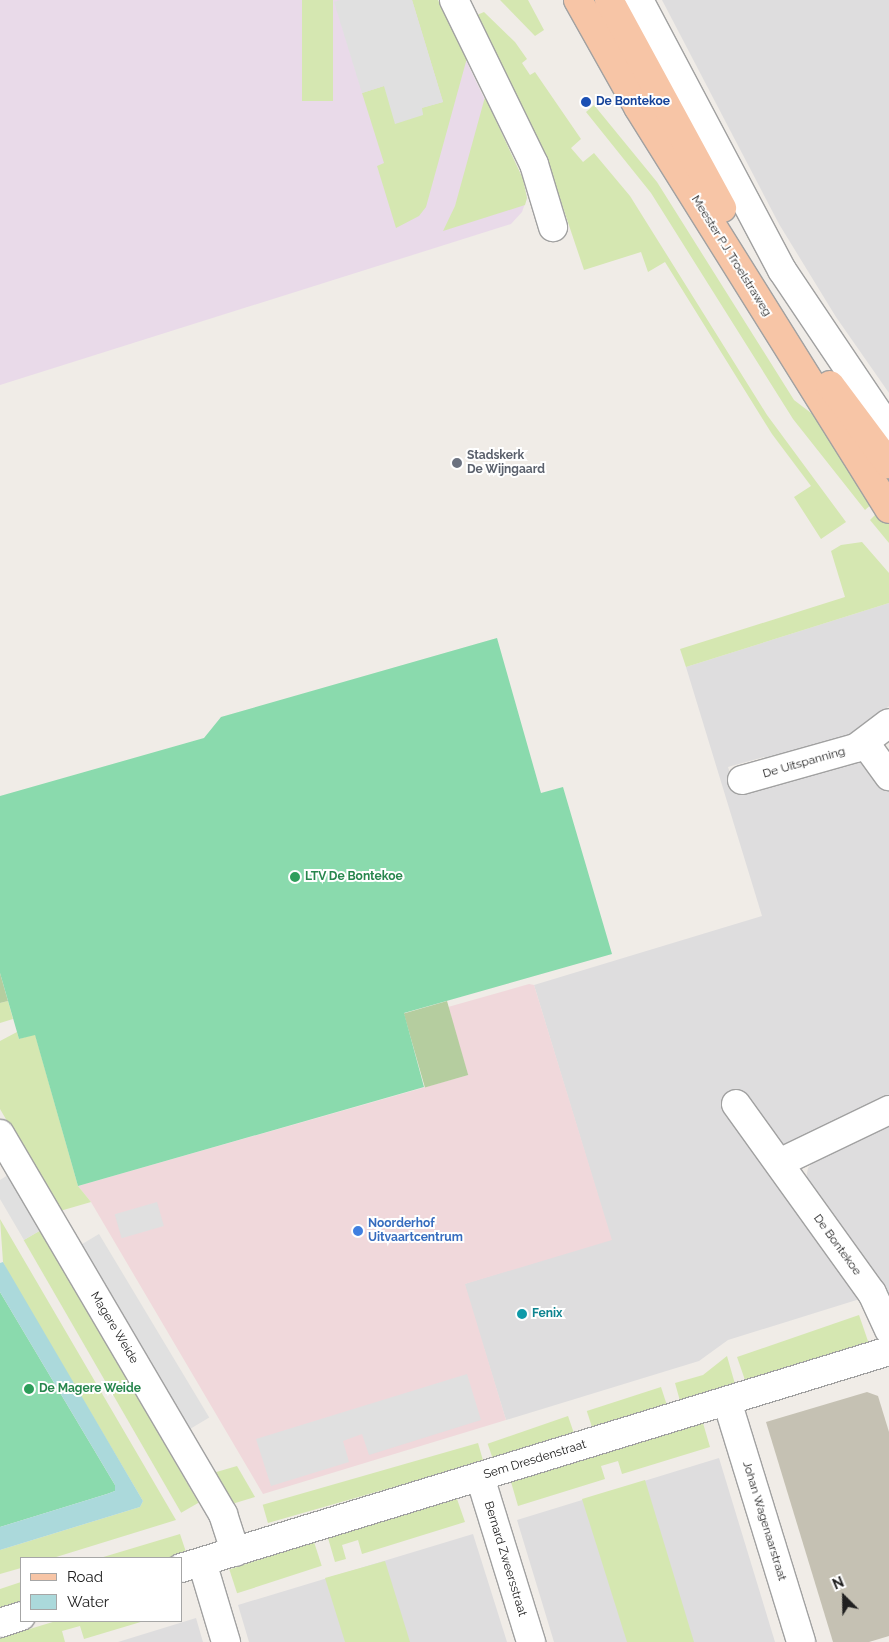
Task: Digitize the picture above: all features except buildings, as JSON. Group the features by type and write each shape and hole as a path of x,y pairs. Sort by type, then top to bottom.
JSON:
{"main road":[{"name":"Meester P.J. Troelstraweg","path":"578,0 638,107 889,509"},
{"name":"Meester P.J. Troelstraweg","path":"609,0 736,234 827,381 889,464"}],"street":[{"path":"454,0 534,164 554,227"},
{"path":"639,0 778,262 889,429"},
{"name":"De Uitspanning","path":"742,780 846,751 865,743 889,724"},
{"path":"865,743 889,776"},
{"name":"De Bontekoe","path":"736,1104 872,1293 889,1330"},
{"path":"778,1164 889,1110"},
{"name":"Magere Weide","path":"0,1134 223,1514 235,1552"},
{"name":"Sem Dresdenstraat","path":"191,1565 889,1351"},
{"name":"Johan Wagenaarstraat","path":"727,1401 801,1642"},
{"name":"Bernard Zweersstraat","path":"480,1477 531,1642"},
{"path":"191,1565 226,1642"},
{"path":"0,1623 20,1616"}],"shaded area":[{"path":"0,0 437,0 523,179 527,198 522,212 511,224 0,385"},
{"path":"340,0 412,0 443,102 422,108 423,115 395,124 384,86 362,93 334,2"},
{"path":"662,0 889,0 889,393 836,317 779,224"},
{"path":"889,603 889,706 858,734 766,764 764,757 728,767 737,795 857,758 889,776 889,1099 785,1147 778,1143 740,1091 722,1103 863,1298 728,1340 699,1361 506,1420 464,1284 611,1239 534,985 762,916 686,667"},
{"name":"Noorderhof Uitvaartcentrum","path":"529,984 534,985 612,1240 465,1284 506,1420 263,1494 91,1202 78,1186 468,1075 448,1007"},
{"path":"889,1123 889,1293 887,1294 806,1179 808,1168 817,1158"},
{"path":"8,1175 41,1230 24,1240 0,1199 0,1180"},
{"path":"157,1202 164,1226 122,1238 115,1214"},
{"path":"99,1234 209,1417 190,1429 80,1245"},
{"path":"467,1374 481,1420 369,1455 362,1434 343,1441 349,1462 271,1486 256,1439"},
{"path":"867,1392 878,1396 889,1432 889,1636 869,1642 833,1642 766,1422"},
{"path":"719,1458 775,1642 554,1642 517,1520"},
{"path":"473,1534 507,1642 249,1642 238,1605"},
{"path":"196,1618 203,1642 118,1642"}],"green space":[{"path":"302,0 333,0 333,101 302,101"},
{"path":"412,0 438,0 467,58 426,207 419,216 396,228 377,166 384,163 362,93 384,86 423,115 421,108 443,102"},
{"path":"500,0 528,0 544,30 535,36"},
{"path":"484,12 515,42 527,59 522,63 530,75 535,72 581,139 571,148 583,162 594,153 630,196 767,415 846,522 821,539 794,497 811,486 772,434 665,262 648,272 641,252 584,270 547,160 477,15"},
{"path":"485,97 523,179 527,198 525,205 443,231 455,206"},
{"path":"594,105 657,182 794,400 815,416 874,502 865,510 793,419 651,193 586,112"},
{"path":"755,233 831,360 827,362 747,237"},
{"path":"879,511 889,521 889,543 870,520"},
{"path":"862,542 889,573 889,603 686,667 680,649 845,597 831,551 841,545"},
{"name":"LTV De Bontekoe","path":"497,638 541,793 563,787 612,954 404,1013 424,1087 78,1186 35,1035 19,1039 0,973 0,796 204,738 221,717"},
{"path":"0,973 8,1001 0,1003"},
{"path":"8,1001 13,1019 0,1023 0,1003"},
{"path":"447,1001 468,1075 425,1087 404,1013"},
{"path":"17,1032 19,1039 35,1034 78,1186 91,1202 60,1211 0,1109 0,1041"},
{"path":"0,1219 176,1520 56,1557 20,1557 20,1568 0,1574 0,1550 140,1507 143,1501 3,1262"},
{"path":"41,1230 198,1503 181,1513 24,1240"},
{"name":"De Magere Weide","path":"0,1292 115,1485 115,1491 0,1527"},
{"path":"859,1315 869,1344 747,1386 737,1357"},
{"path":"727,1356 735,1384 680,1401 675,1383 703,1375"},
{"path":"661,1387 667,1405 593,1429 587,1411"},
{"path":"568,1416 574,1433 493,1461 488,1444"},
{"path":"703,1423 710,1447 622,1474 618,1461 601,1466 605,1479 518,1506 511,1482"},
{"path":"478,1443 483,1461 268,1523 263,1505"},
{"path":"237,1466 255,1497 232,1504 213,1473"},
{"path":"645,1480 694,1642 627,1642 582,1499"},
{"path":"457,1499 465,1522 362,1554 358,1540 342,1545 346,1559 335,1562 328,1538"},
{"path":"180,1534 186,1552 170,1557 103,1557"},
{"path":"314,1542 322,1566 237,1593 229,1570"},
{"path":"385,1561 410,1642 345,1642 325,1578"},
{"path":"20,1582 20,1603 0,1609 0,1589"},
{"path":"53,1622 141,1622 84,1639 80,1626 62,1631 65,1642 0,1642 0,1638"}],"water":[{"path":"3,1262 143,1501 140,1507 0,1550 0,1527 115,1491 115,1485 0,1292 0,1263"}],"place":[{"name":"De Bontekoe","path":"586,102"},
{"name":"Stadskerk De Wijngaard","path":"457,463"},
{"name":"LTV De Bontekoe","path":"295,877"},
{"name":"Noorderhof Uitvaartcentrum","path":"358,1231"},
{"name":"Fenix","path":"522,1314"},
{"name":"De Magere Weide","path":"29,1389"}]}
